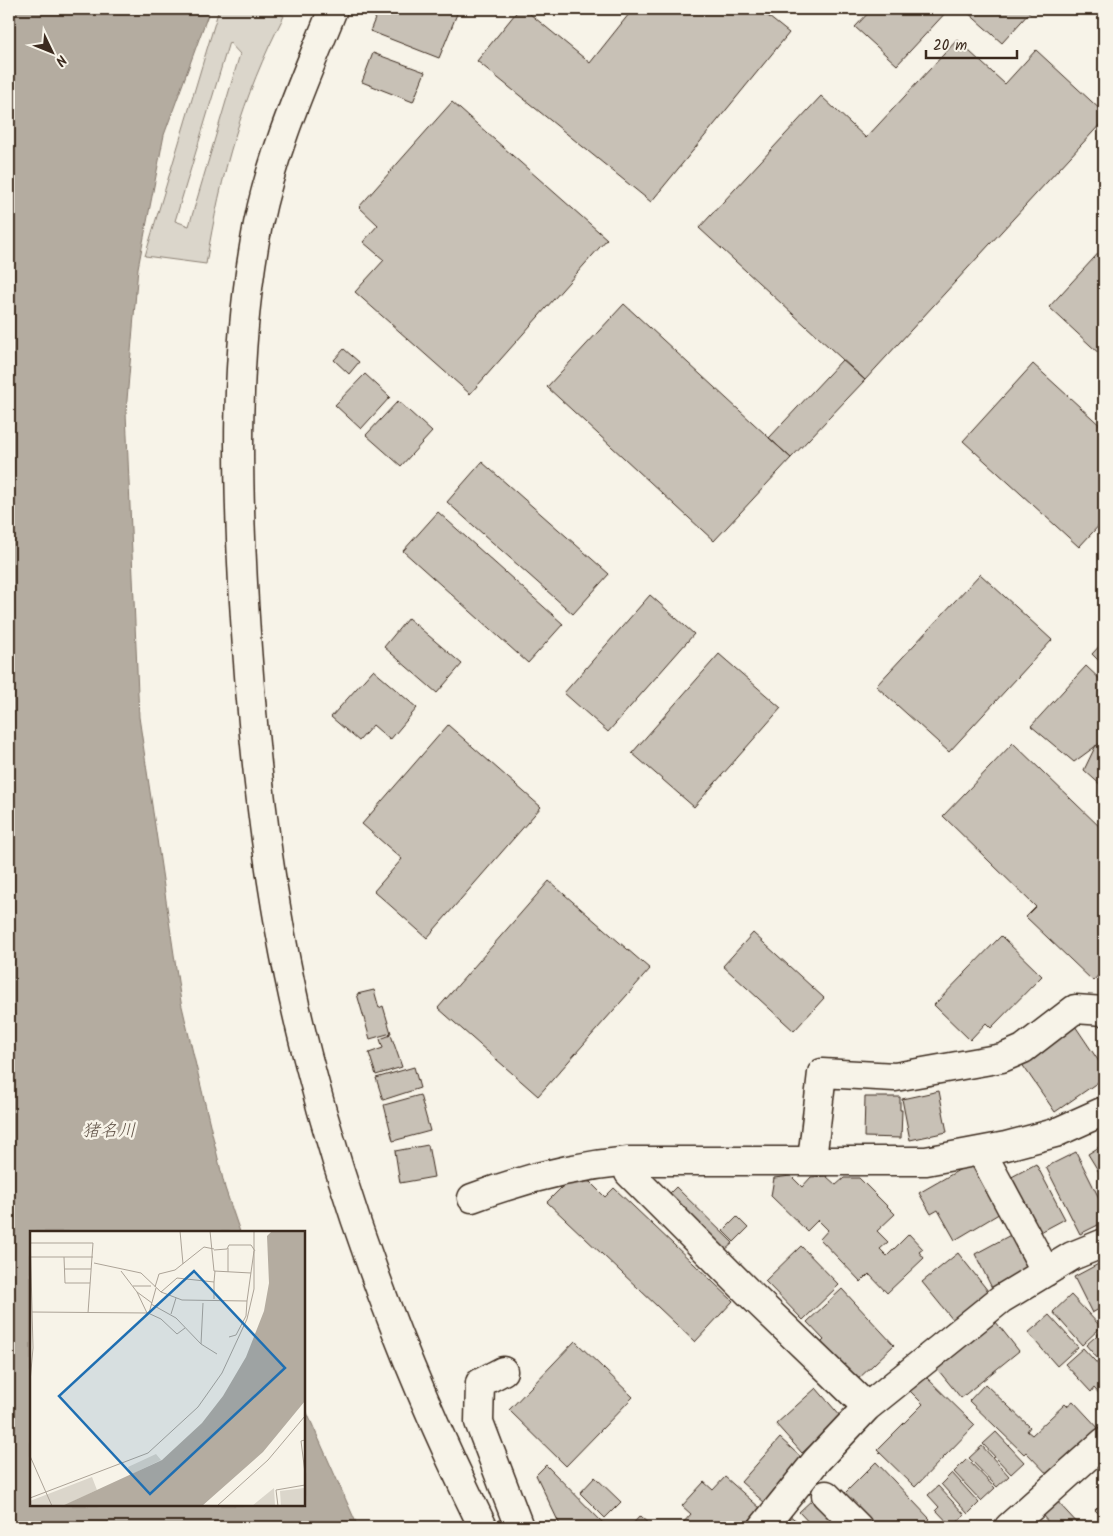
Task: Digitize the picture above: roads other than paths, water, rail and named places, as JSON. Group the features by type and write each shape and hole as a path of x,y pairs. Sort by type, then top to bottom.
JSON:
{"street":[{"path":"333,9 277,151 258,222 240,355 239,513 248,673 258,784 274,892 291,985 306,1053 328,1130 370,1259 408,1357 458,1477 483,1527"},
{"path":"812,1160 822,1073 895,1077 1002,1058 1023,1049 1075,1009 1104,1011"},
{"path":"472,1198 512,1183 599,1164 628,1160 926,1161 981,1151 1055,1133 1104,1111"},
{"path":"981,1151 1046,1272"},
{"path":"628,1160 629,1173 867,1407"},
{"path":"763,1527 817,1460 867,1407 1001,1299 1072,1256 1104,1243"},
{"path":"503,1371 480,1383 479,1422 519,1527"},
{"path":"1009,1527 1104,1442"},
{"path":"826,1495 858,1527"}],"water":[{"name":"猪名川","path":"9,9 210,9 164,135 138,268 126,412 139,717 181,1002 225,1188 240,1231 30,1231 30,1506 305,1506 305,1408 358,1527 9,1527"}]}
